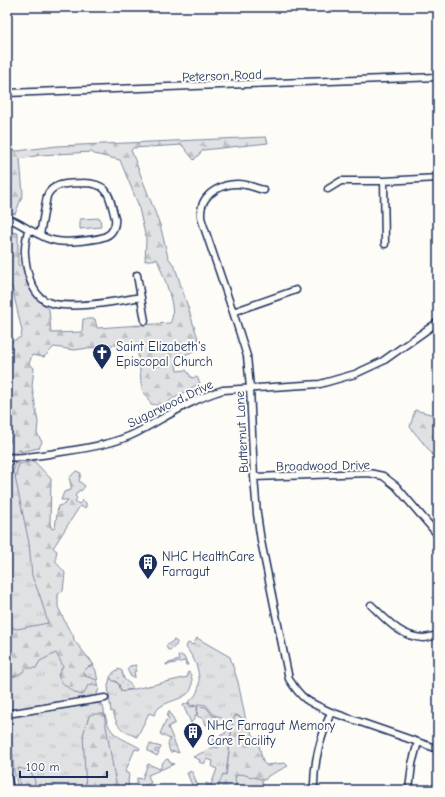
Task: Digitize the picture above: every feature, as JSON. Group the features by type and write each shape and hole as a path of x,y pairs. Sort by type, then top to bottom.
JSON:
{"main road":[{"path":"7,778 9,790"}],"street":[{"name":"Peterson Road","path":"7,93 438,77"},
{"path":"328,189 341,181 384,182 438,178"},
{"path":"7,218 19,222 28,230 40,234 47,239 59,242 94,239 106,236 113,231 116,222 106,189 100,185 83,182 59,185 51,189 47,196 40,234"},
{"path":"384,182 385,244"},
{"name":"Butternut Lane","path":"264,190 245,185 223,186 210,192 203,202 201,215 247,356 257,514 261,541 289,679 298,692 310,703 331,712 438,749"},
{"path":"28,230 25,252 26,264 30,280 39,296 45,301 51,304 67,306 111,302 141,297"},
{"path":"137,275 145,321"},
{"path":"233,312 296,290"},
{"name":"Sugarwood Drive","path":"7,457 17,458 75,450 112,442 136,433 207,394 223,390 320,384 355,374 383,361 437,324"},
{"name":"Sugarwood Drive","path":"7,462 17,458"},
{"name":"Broadwood Drive","path":"254,477 369,473 383,476 396,486 438,535"},
{"path":"372,605 390,623 405,634 423,638 438,635"},
{"path":"7,714 106,698"},
{"path":"314,790 315,765 318,747 331,712"},
{"path":"409,790 412,764 418,742"}],"green space":[{"path":"266,137 268,143 203,150 194,160 182,145 133,148 131,150 160,225 168,257 175,267 201,348 175,359 177,371 186,370 192,378 197,377 200,383 161,406 151,404 142,389 137,345 112,345 74,350 54,347 44,357 32,355 29,364 34,368 32,386 38,422 37,433 42,442 39,448 20,452 21,450 17,451 18,455 7,454 7,443 11,442 7,418 7,344 21,337 22,331 12,287 7,287 9,268 9,233 18,232 18,265 23,266 34,295 49,309 51,333 82,332 83,319 95,319 97,328 170,323 172,317 169,292 157,259 145,261 146,239 138,204 120,160 94,154 92,152 40,155 20,159 23,194 15,214 7,212 7,155 11,150 17,151 57,146"},
{"path":"100,218 101,227 80,229 80,219"},
{"path":"415,410 438,416 438,461 410,427"},
{"path":"34,461 51,479 50,524 52,529 55,528 58,506 65,504 69,500 61,500 64,492 71,490 69,478 76,471 81,473 79,481 85,486 81,491 79,490 75,496 77,498 75,501 79,504 83,500 86,503 86,507 84,508 80,506 53,548 57,551 57,564 65,573 63,591 58,594 58,607 68,628 73,634 74,640 94,665 88,667 84,671 85,676 97,680 97,686 88,685 84,694 81,695 74,692 61,682 58,675 63,666 56,653 40,661 36,668 26,668 23,672 13,677 7,675 7,611 10,624 13,628 17,629 48,623 32,576 29,543 15,477 19,464"},
{"path":"19,462 55,609 67,637 90,659 96,671 99,689 97,694 94,696 95,704 98,703 103,706 110,729 114,733 140,748 139,750 135,749 125,772 129,774 128,782 130,790 119,790 119,788 114,790 18,790 14,771 10,727 12,721 10,707 7,703 7,465"},
{"path":"16,463 12,475 7,475 7,466"},
{"path":"197,638 230,657 238,682 247,726 242,718 236,715 233,720 226,775 223,775 218,787 219,790 214,790 212,786 207,787 206,784 211,785 217,769 212,766 213,761 207,759 204,764 199,762 200,760 193,757 214,747 218,748 219,745 215,743 213,739 226,733 221,717 214,715 206,705 198,704 192,706 188,702 197,693 199,675 195,663 186,647 188,643 193,645"},
{"path":"174,640 177,642 176,645 173,649 168,650 166,646"},
{"path":"181,655 184,657 188,665 186,665 185,661 166,665 179,660 178,656"},
{"path":"136,665 136,671 134,672 135,677 131,677 127,669 130,666"},
{"path":"119,669 122,671 124,679 132,686 133,689 126,690 124,692 121,691 119,684 116,681 113,681 110,677"},
{"path":"189,672 192,680 190,692 181,698 164,704 154,715 149,713 137,737 127,733 118,725 113,711 111,712 108,686 110,678 119,684 121,691 188,677 187,673"},
{"path":"188,703 190,707 197,706 196,715 191,723 183,705"},
{"path":"198,706 206,707 213,716 220,719 206,725 204,719 197,716"},
{"path":"169,711 175,723 168,727 179,753 173,751 170,752 168,744 170,739 160,734 166,720 168,721 169,718 167,717"},
{"path":"92,714 104,714 115,779 119,790 86,790 83,735 89,716"},
{"path":"236,715 242,718 254,736 257,737 263,762 266,765 285,763 288,766 268,776 265,780 241,774 236,776 235,779 237,790 219,790 218,787 223,774 226,775 233,720"},
{"path":"150,744 161,747 159,751 157,749 155,750 155,752 159,752 157,756 148,751"},
{"path":"167,759 169,762 174,764 148,775 151,783 141,787 142,790 139,790 137,778 142,779 148,764 160,769 163,762"},
{"path":"18,768 26,770 32,774 35,781 35,790 20,790"},
{"path":"235,769 261,772 263,790 233,790"},
{"path":"190,771 193,773 199,790 194,790 187,773"}],"place":[{"name":"Saint Elizabeth's Episcopal Church","path":"102,370"},
{"name":"NHC HealthCare Farragut","path":"148,580"},
{"name":"NHC Farragut Memory Care Facility","path":"193,749"}]}
